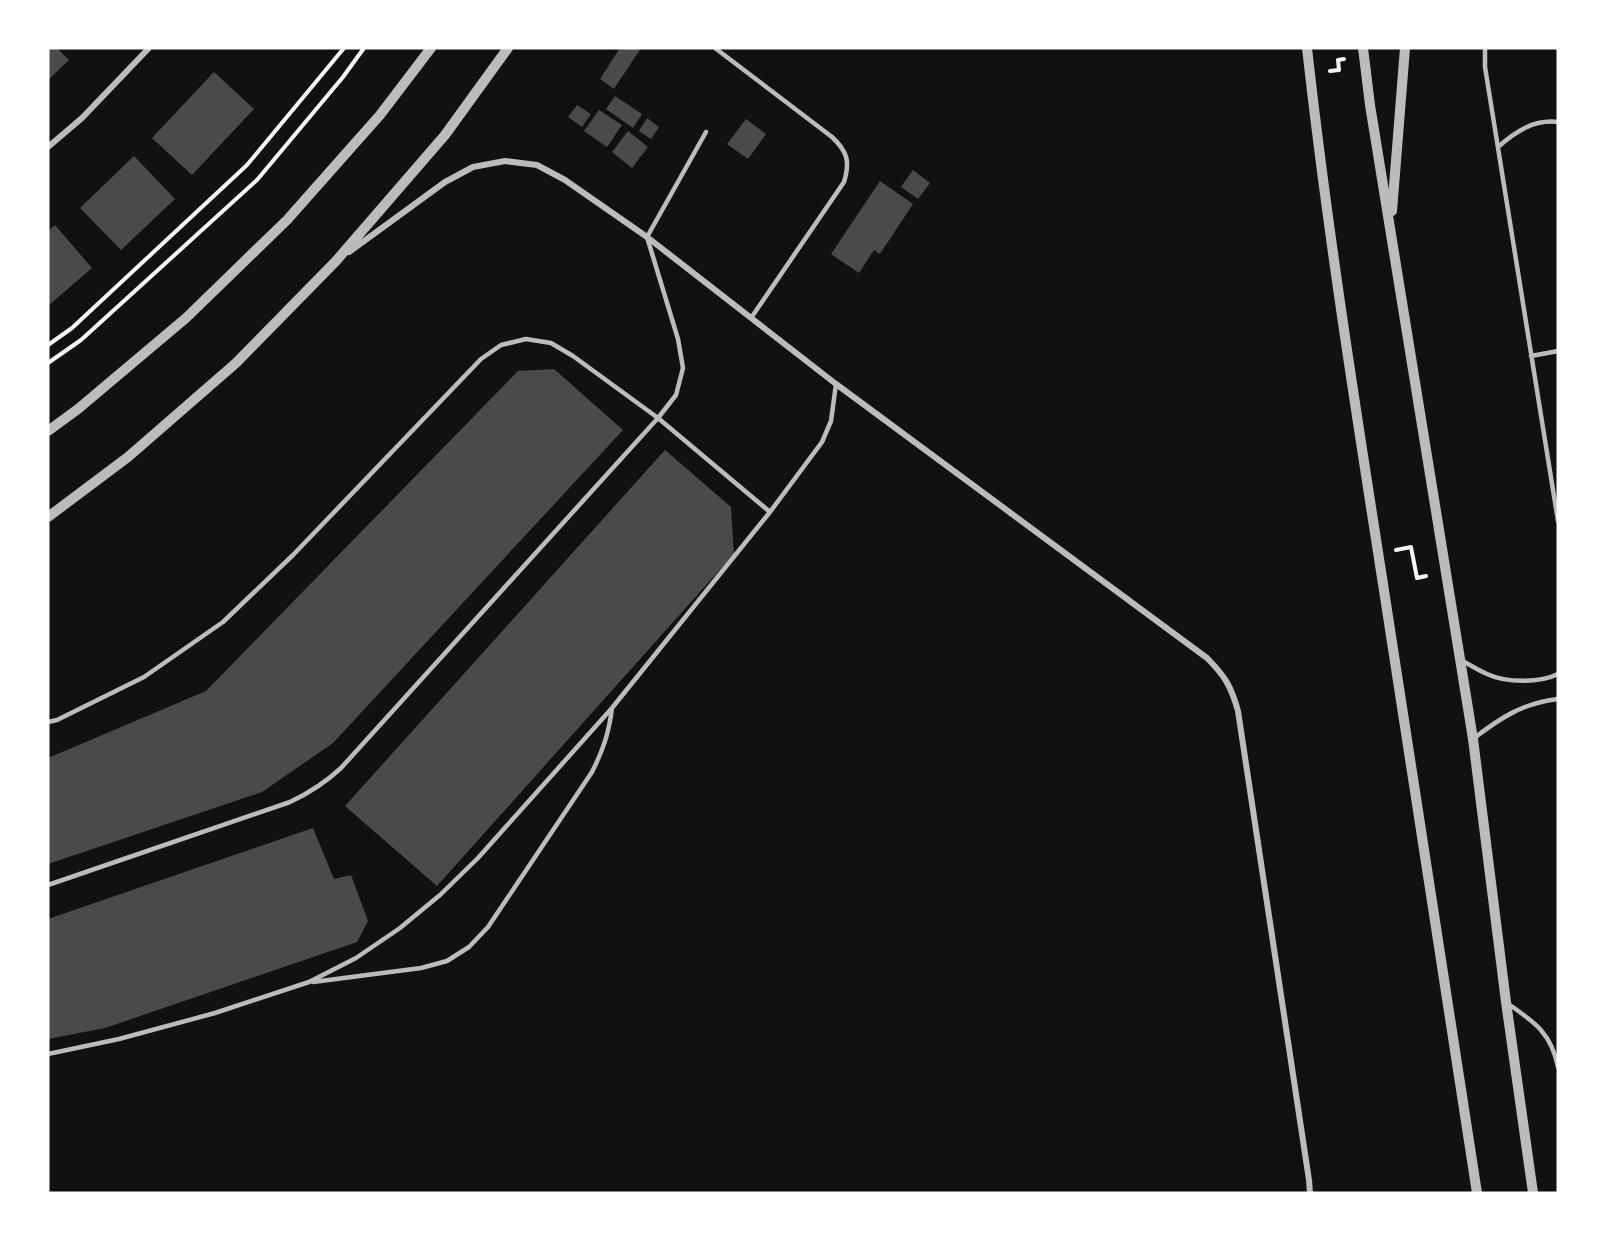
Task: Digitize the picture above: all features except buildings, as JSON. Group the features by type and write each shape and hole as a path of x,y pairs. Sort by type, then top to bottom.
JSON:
{"street":[{"path":"48,147 82,118 149,48"},
{"path":"48,431 78,409 186,318 286,220 380,115 431,48"},
{"path":"48,517 128,457 236,363 336,261 445,135 508,48"},
{"path":"1307,48 1332,253 1477,1193"},
{"path":"1363,48 1370,105 1473,739 1533,1193"},
{"path":"1390,230 1405,48"},
{"path":"336,261 445,182 473,167 505,161 537,165 565,180 646,237 836,384 1207,658 1222,672 1232,691 1238,711 1310,1180 1310,1193"}],"lane":[{"path":"715,48 832,137 842,146 847,157 848,170 844,182 751,318"},
{"path":"1485,48 1485,67 1558,520"},
{"path":"1498,147 1514,133 1532,124 1558,122"},
{"path":"48,885 290,802 325,782 658,418 676,395 683,368 678,339 646,237 706,132"},
{"path":"48,722 57,720 144,677 223,622 293,555 481,359 501,345 526,339 551,343 573,356 658,418 770,512"},
{"path":"1531,356 1558,351"},
{"path":"48,1054 119,1039 215,1013 309,982 365,952 400,928 440,895 478,858 612,708 770,512 822,442 831,421 836,384"},
{"path":"1461,659 1488,675 1520,681 1552,677 1558,674"},
{"path":"1473,739 1497,720 1525,706 1558,699"},
{"path":"309,982 421,968 447,961 470,947 488,927 592,772 609,730 612,708"},
{"path":"1506,1002 1538,1025 1549,1041 1558,1066"}],"path":[{"path":"48,345 72,328 247,165 344,48"},
{"path":"48,363 81,340 256,180 343,77 364,48"},
{"path":"1378,554 1411,547 1417,578 1446,572"}]}
